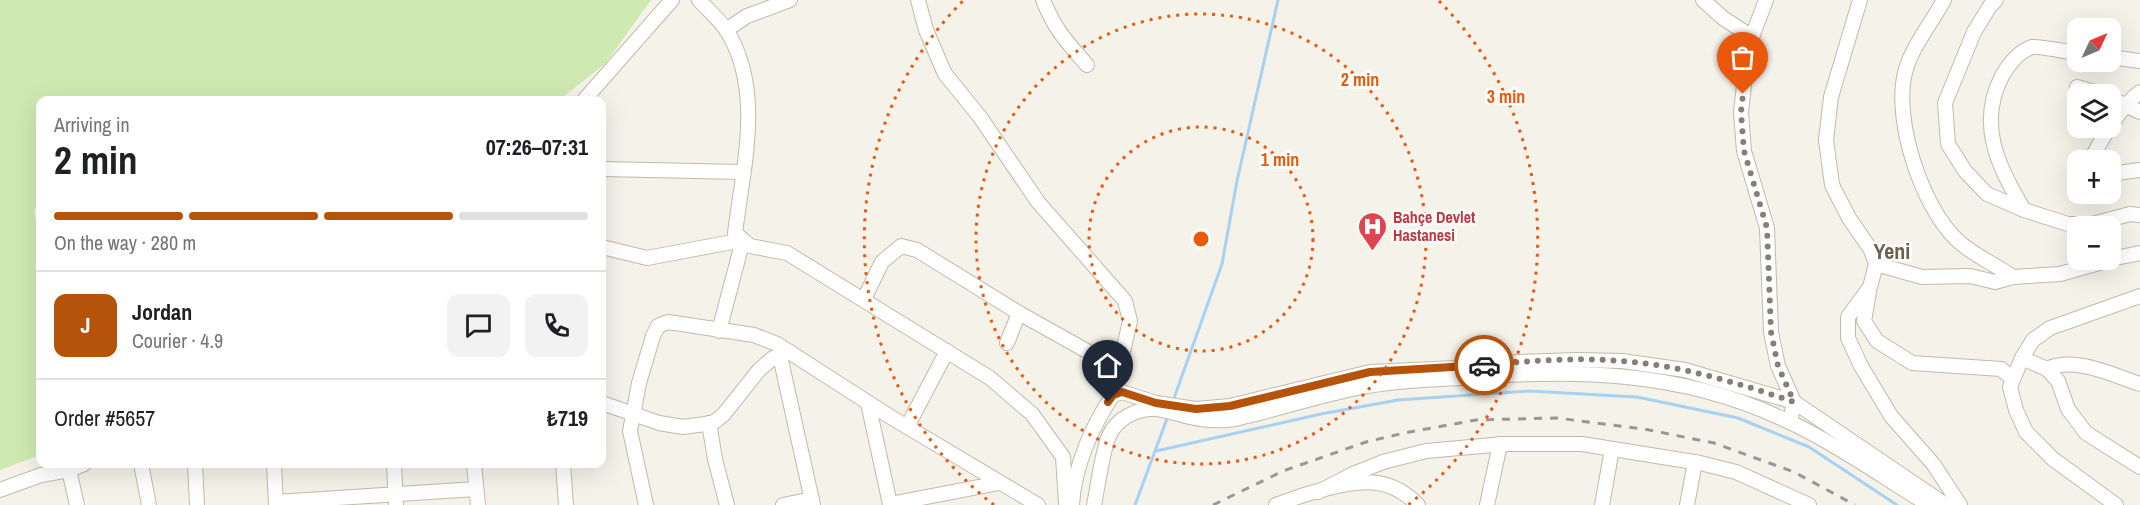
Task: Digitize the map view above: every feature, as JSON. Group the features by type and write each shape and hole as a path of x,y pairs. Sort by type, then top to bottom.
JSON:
{"street":[{"path":"588,96 672,0"},
{"path":"699,0 726,30 744,68 749,113 735,233 750,246 787,253 990,378 1032,414 1063,457 1066,505"},
{"path":"726,30 747,16 790,0"},
{"path":"918,0 926,30 945,75 980,117 1038,202 1125,302 1130,321 1113,395 1090,436 1072,491 1072,505"},
{"path":"1043,0 1051,21 1087,65"},
{"path":"1703,0 1723,18 1752,37"},
{"path":"1766,0 1752,37 1747,59 1741,112 1744,151 1767,228 1771,332 1778,366 1794,402 1790,422"},
{"path":"1860,0 1831,97 1826,140 1832,185 1849,218 1871,250 1876,264 1864,321 1877,341 1912,363 2001,369 2013,379"},
{"path":"1944,0 1914,52 1904,76 1902,116 1910,152 1932,206 1956,239 2013,277"},
{"path":"1996,0 1974,32 1945,103 1948,144 1965,171 1987,194 2024,210 2068,224 2092,224 2130,214 2140,215"},
{"path":"2024,210 2005,178 1992,141 1990,118 1998,84 2010,62 2032,47 2067,52"},
{"path":"2121,58 2140,61"},
{"path":"2097,150 2126,106 2140,92"},
{"path":"2121,104 2140,112"},
{"path":"606,169 742,172"},
{"path":"2121,173 2140,170"},
{"path":"606,248 646,258 743,240"},
{"path":"719,331 743,240"},
{"path":"864,299 882,262 901,246 917,250 1019,313 1119,369"},
{"path":"2121,257 2140,253"},
{"path":"1876,264 1922,277 1970,276 1995,282 2013,277 2060,274 2073,270"},
{"path":"1870,287 1848,317 1848,338 1891,416 1934,465 1960,505"},
{"path":"2116,505 2053,459 2026,432 2016,410 2010,387 2022,358 2033,340 2050,328 2140,296"},
{"path":"1006,343 1019,313"},
{"path":"646,505 630,431 632,413 639,383 658,326 668,322 754,335 777,344 785,354 1038,505"},
{"path":"907,427 947,351"},
{"path":"606,404 659,423 683,427 710,423 724,414 759,370 785,354"},
{"path":"783,505 813,502 785,354"},
{"path":"2022,358 2047,369 2058,381 2068,409 2086,433 2140,467"},
{"path":"1113,395 1122,392 1157,407 1193,413 1370,372 1577,360 1622,361 1685,370 1794,402 1869,455 1946,505"},
{"path":"2047,369 2058,364 2089,368 2140,384"},
{"path":"1193,413 1200,419 1231,420 1358,388 1406,382 1571,372 1638,377 1697,390 1751,406 1790,422 1929,505"},
{"path":"868,403 889,505 999,483"},
{"path":"1094,505 1108,436 1124,418 1139,411 1157,407"},
{"path":"710,423 715,459 727,505"},
{"path":"1487,505 1500,444"},
{"path":"1318,492 1383,462 1426,451 1500,444 1582,444 1695,462 1736,472 1809,505"},
{"path":"1602,505 1612,449"},
{"path":"1687,505 1695,462"},
{"path":"0,490 41,475 74,468"},
{"path":"142,468 149,505"},
{"path":"195,468 197,505"},
{"path":"274,468 276,504 395,500 477,489"},
{"path":"394,468 395,500"},
{"path":"474,468 478,505"},
{"path":"564,468 566,505"},
{"path":"69,470 77,505"},
{"path":"1276,505 1292,498 1353,483 1378,483 1405,493 1418,505"}],"green space":[{"path":"0,0 651,0 605,64 564,96 36,96 36,207 34,211 36,222 36,456 0,470"}],"waterway":[{"path":"1173,401 1222,264 1237,181 1278,0"},
{"path":"1156,451 1321,414 1398,400 1529,391 1637,397 1738,418 1809,447 1897,505"},
{"path":"1135,505 1168,416"}],"railway":[{"path":"1213,505 1283,471 1366,442 1476,420 1557,418 1644,429 1714,443 1794,472 1855,505"}],"way so far":[{"path":"1484,365 1577,360 1622,361 1685,370 1794,402 1778,366 1771,332 1767,228 1744,151 1741,112 1743,94"}],"place":[{"name":"Bahçe Devlet Hastanesi","path":"1372,252"}],"district":[{"name":"Yeni","path":"1892,251"}],"route":[{"path":"1108,402 1113,395 1122,392 1156,403 1196,409 1230,406 1370,372 1484,365"}]}
